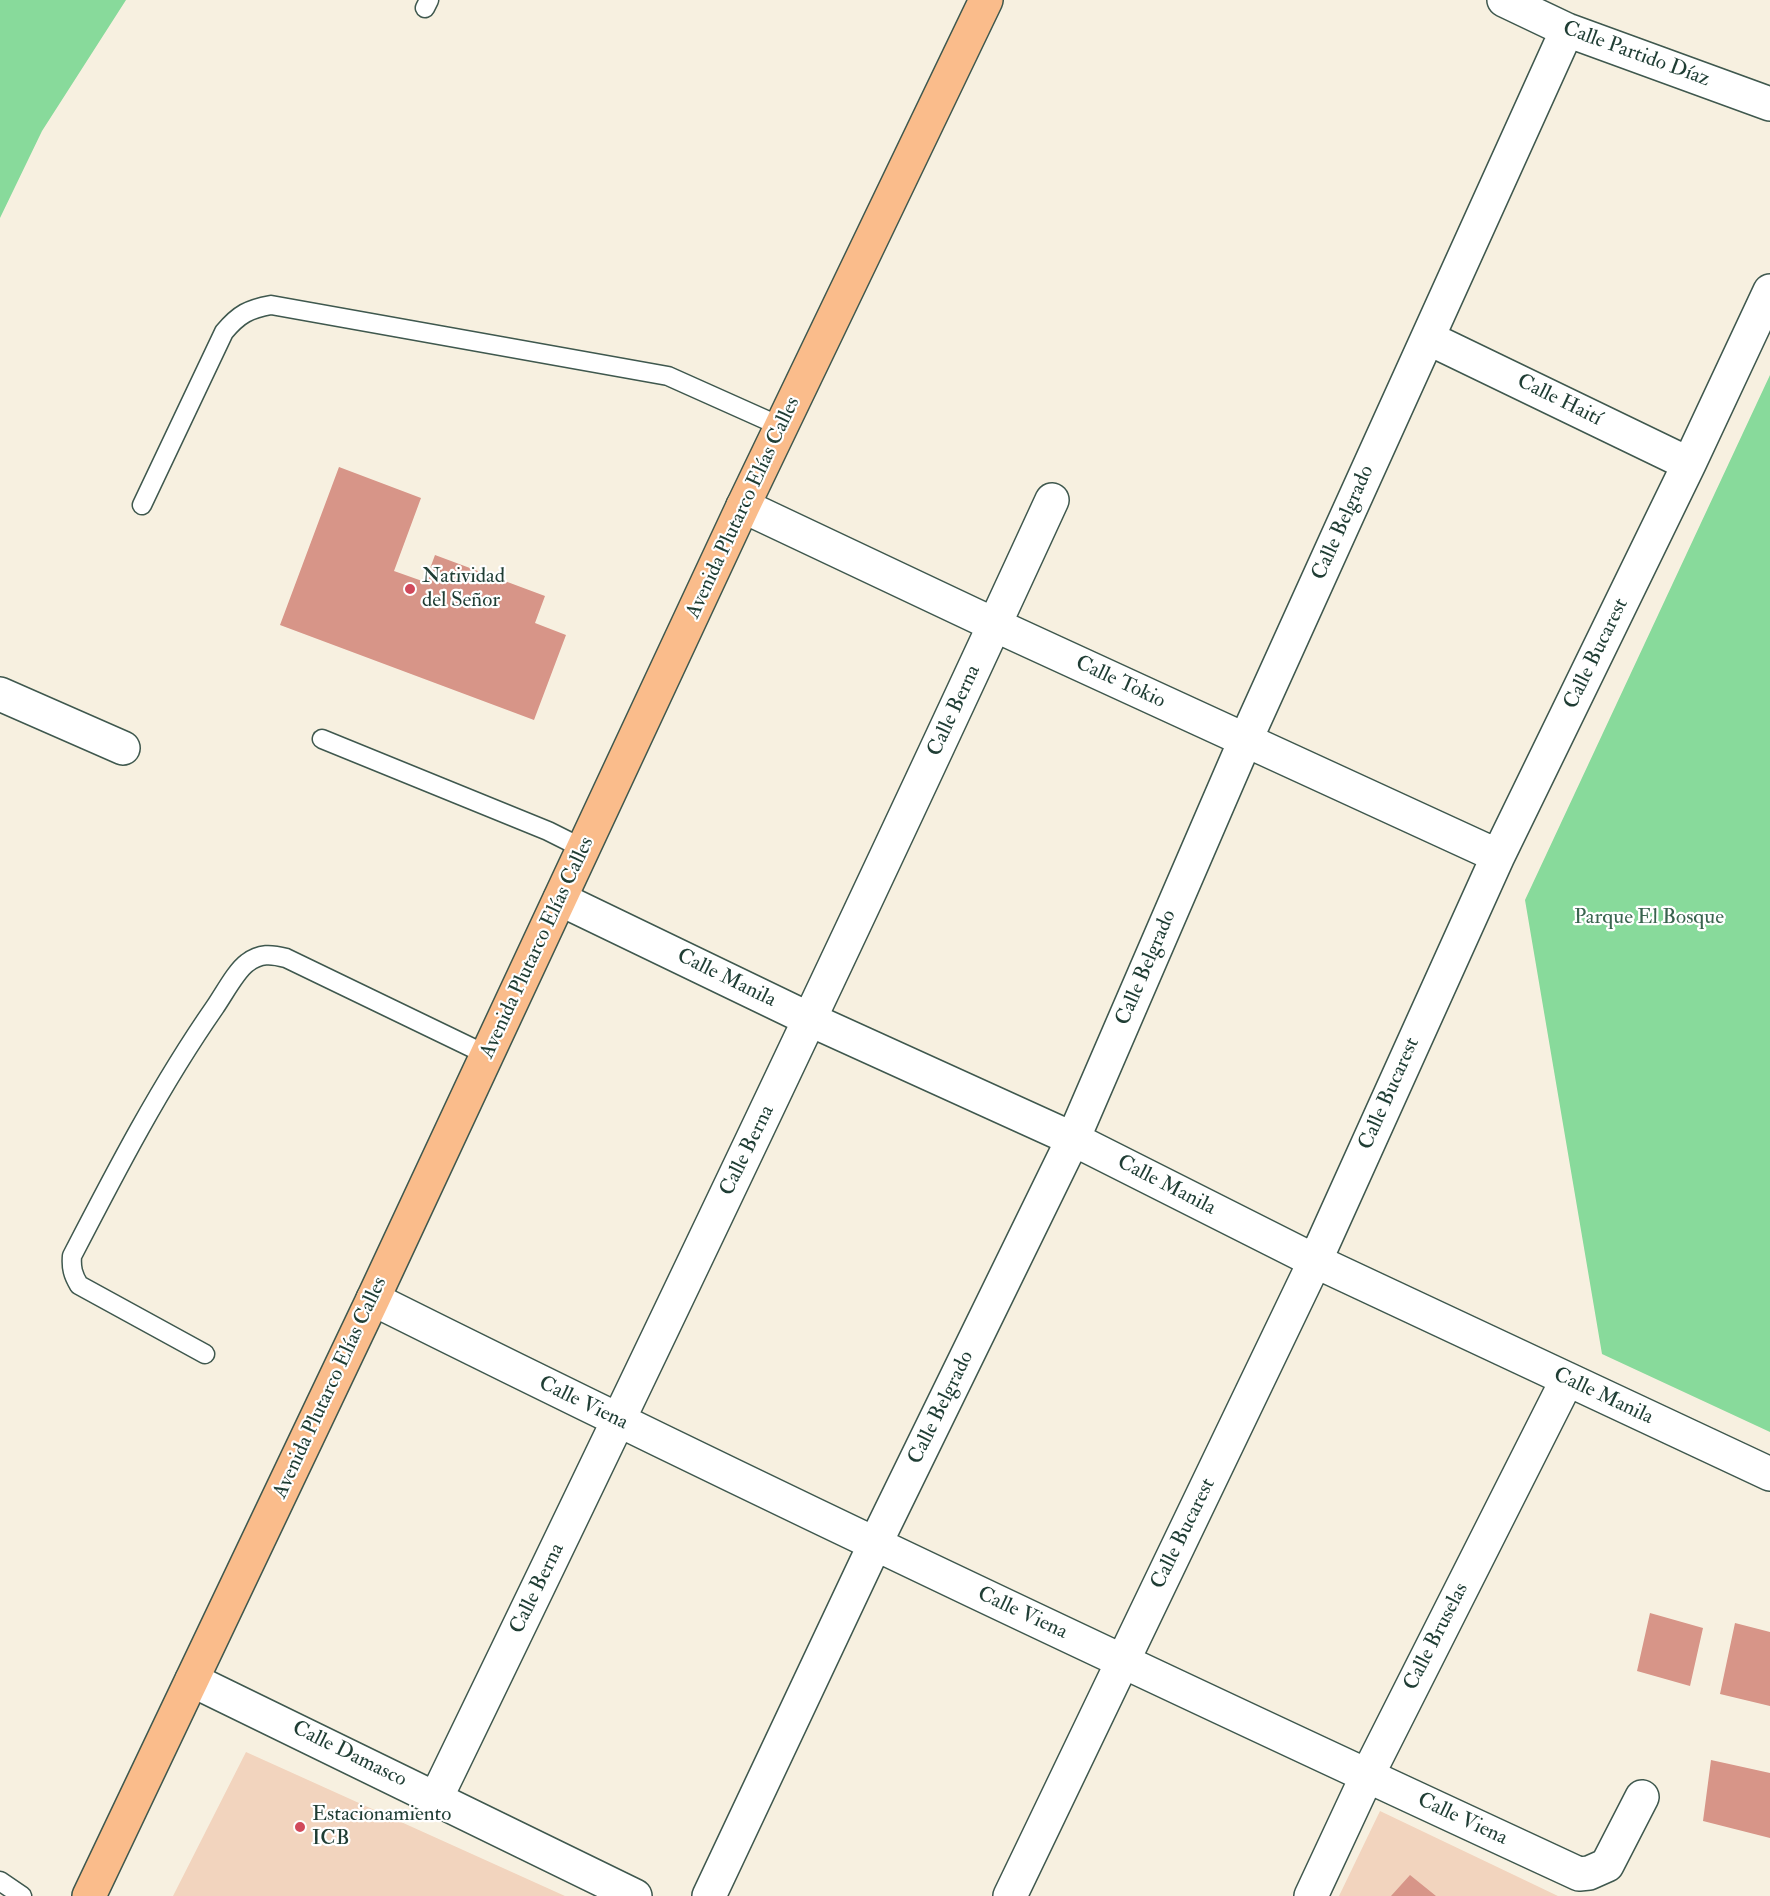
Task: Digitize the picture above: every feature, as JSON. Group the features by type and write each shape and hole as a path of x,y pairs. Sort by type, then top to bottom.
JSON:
{"main road":[{"name":"Avenida Plutarco Elías Calles","path":"89,1896 373,1299 743,506 986,0"}],"street":[{"name":"Calle Partido Díaz","path":"1504,0 1567,30 1770,104"},
{"name":"Calle Belgrado","path":"710,1896 875,1544 1073,1139 1245,741 1567,30"},
{"name":"Calle Bucarest","path":"1010,1896 1315,1261 1498,856 1689,465 1770,291"},
{"name":"Calle Haití","path":"1428,338 1689,465"},
{"name":"Calle Berna","path":"436,1798 811,1020 1052,500"},
{"name":"Calle Tokio","path":"743,506 1245,741 1498,856"},
{"path":"0,694 123,748"},
{"name":"Calle Manila","path":"560,899 811,1020 1073,1139 1315,1261 1770,1474"},
{"name":"Calle Viena","path":"373,1299 619,1422 1122,1661 1579,1874 1589,1873 1607,1864 1642,1797"},
{"name":"Calle Bruselas","path":"1311,1896 1367,1776 1567,1380"},
{"name":"Calle Damasco","path":"192,1680 635,1896"}],"lane":[{"path":"142,505 224,332 233,320 252,308 272,305 668,376 782,427"},
{"path":"322,739 537,826 584,849"},
{"path":"205,1354 80,1285 71,1265 72,1256 143,1120 191,1040 244,965 258,956 272,954 286,958 487,1055"},
{"path":"0,1881 22,1896"}],"shaded area":[{"name":"Estacionamiento ICB","path":"246,1752 565,1896 173,1896"},
{"path":"1380,1811 1558,1896 1339,1896"}],"green space":[{"path":"0,0 126,0 42,131 0,218"},
{"name":"Parque El Bosque","path":"1770,375 1770,1432 1602,1354 1525,900"}],"building":[{"name":"Natividad del Señor","path":"339,467 421,498 394,571 425,582 435,555 545,596 535,623 566,635 534,720 280,625"},
{"path":"1650,1613 1703,1628 1690,1686 1637,1671"},
{"path":"1735,1623 1770,1632 1770,1706 1720,1694"},
{"path":"1711,1760 1770,1773 1770,1838 1703,1821"},
{"path":"1410,1875 1436,1896 1391,1896"}],"place":[{"name":"Natividad del Señor","path":"410,589"},
{"name":"Estacionamiento ICB","path":"300,1827"}]}
